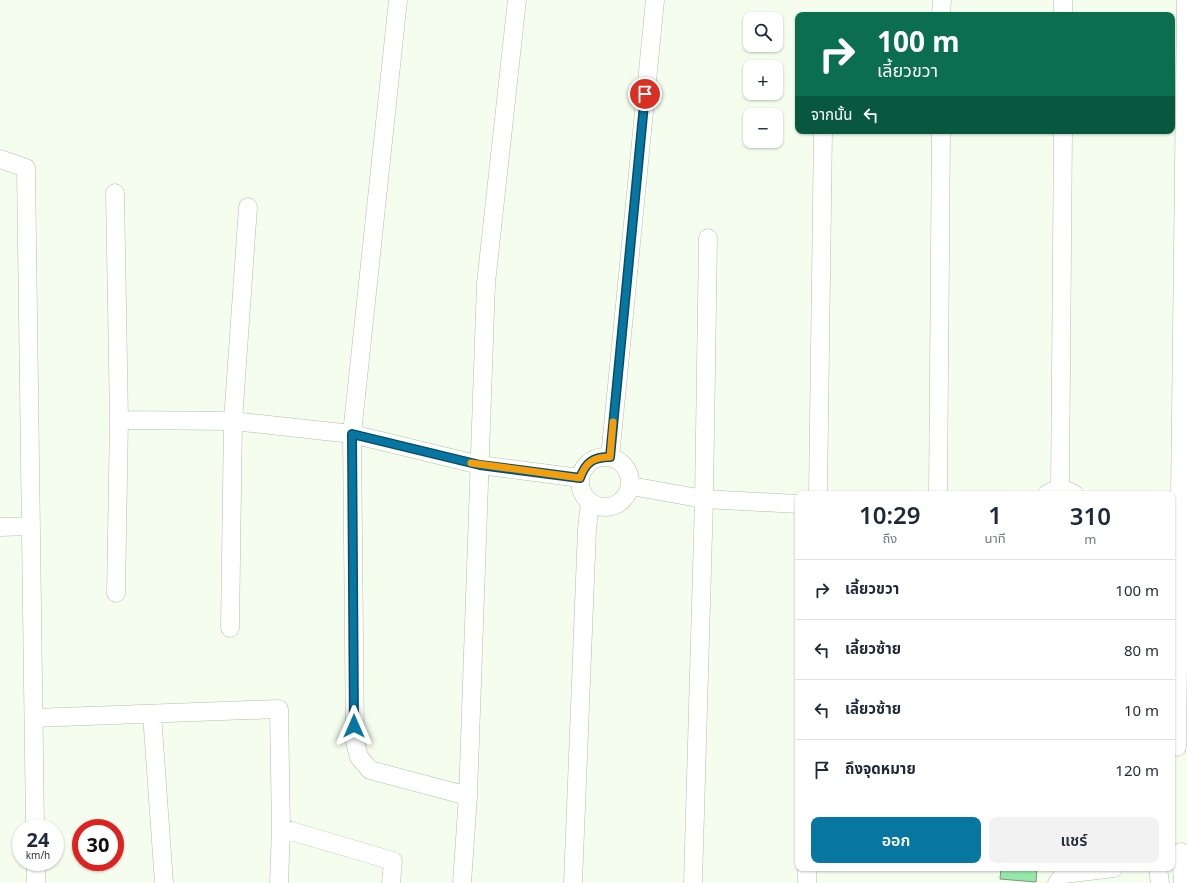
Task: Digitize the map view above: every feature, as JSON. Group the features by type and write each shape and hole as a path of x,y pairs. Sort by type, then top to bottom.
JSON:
{"street":[{"path":"398,0 352,434 355,742 359,757 370,770 468,796"},
{"path":"462,883 468,796 486,282 517,0"},
{"path":"610,457 655,0"},
{"path":"941,12 942,0"},
{"path":"1063,12 1064,0"},
{"path":"1177,747 1176,509 1186,0"},
{"path":"818,491 823,134"},
{"path":"938,491 940,134"},
{"path":"1061,491 1063,134"},
{"path":"0,159 26,168 35,819"},
{"path":"115,193 119,420 116,593"},
{"path":"230,628 233,421 248,207"},
{"path":"693,883 704,499 708,238"},
{"path":"119,420 233,421 352,434 480,465 580,478"},
{"path":"600,457 610,457 622,462 629,473 631,486 627,496 619,503 610,507 599,507 590,502 584,496 580,487 580,478 584,469 591,461 600,457"},
{"path":"631,486 704,499 795,504"},
{"path":"573,883 587,529 590,502"},
{"path":"0,527 31,526"},
{"path":"34,718 279,709 281,828 279,883"},
{"path":"152,714 164,883"},
{"path":"281,828 393,861 391,883"},
{"path":"1180,852 1183,883"},
{"path":"36,871 36,883"},
{"path":"807,871 807,883"},
{"path":"1057,883 1064,874 1089,871"},
{"path":"1158,871 1160,883"}],"building":[{"path":"1001,871 1037,871 1036,882 1000,879"}],"slow traffic":[{"path":"471,463 580,478 584,469 591,461 600,457 610,457 613,422"}],"route":[{"path":"354,726 352,434 480,465 580,478 584,469 591,461 600,457 610,457 645,94"}]}
